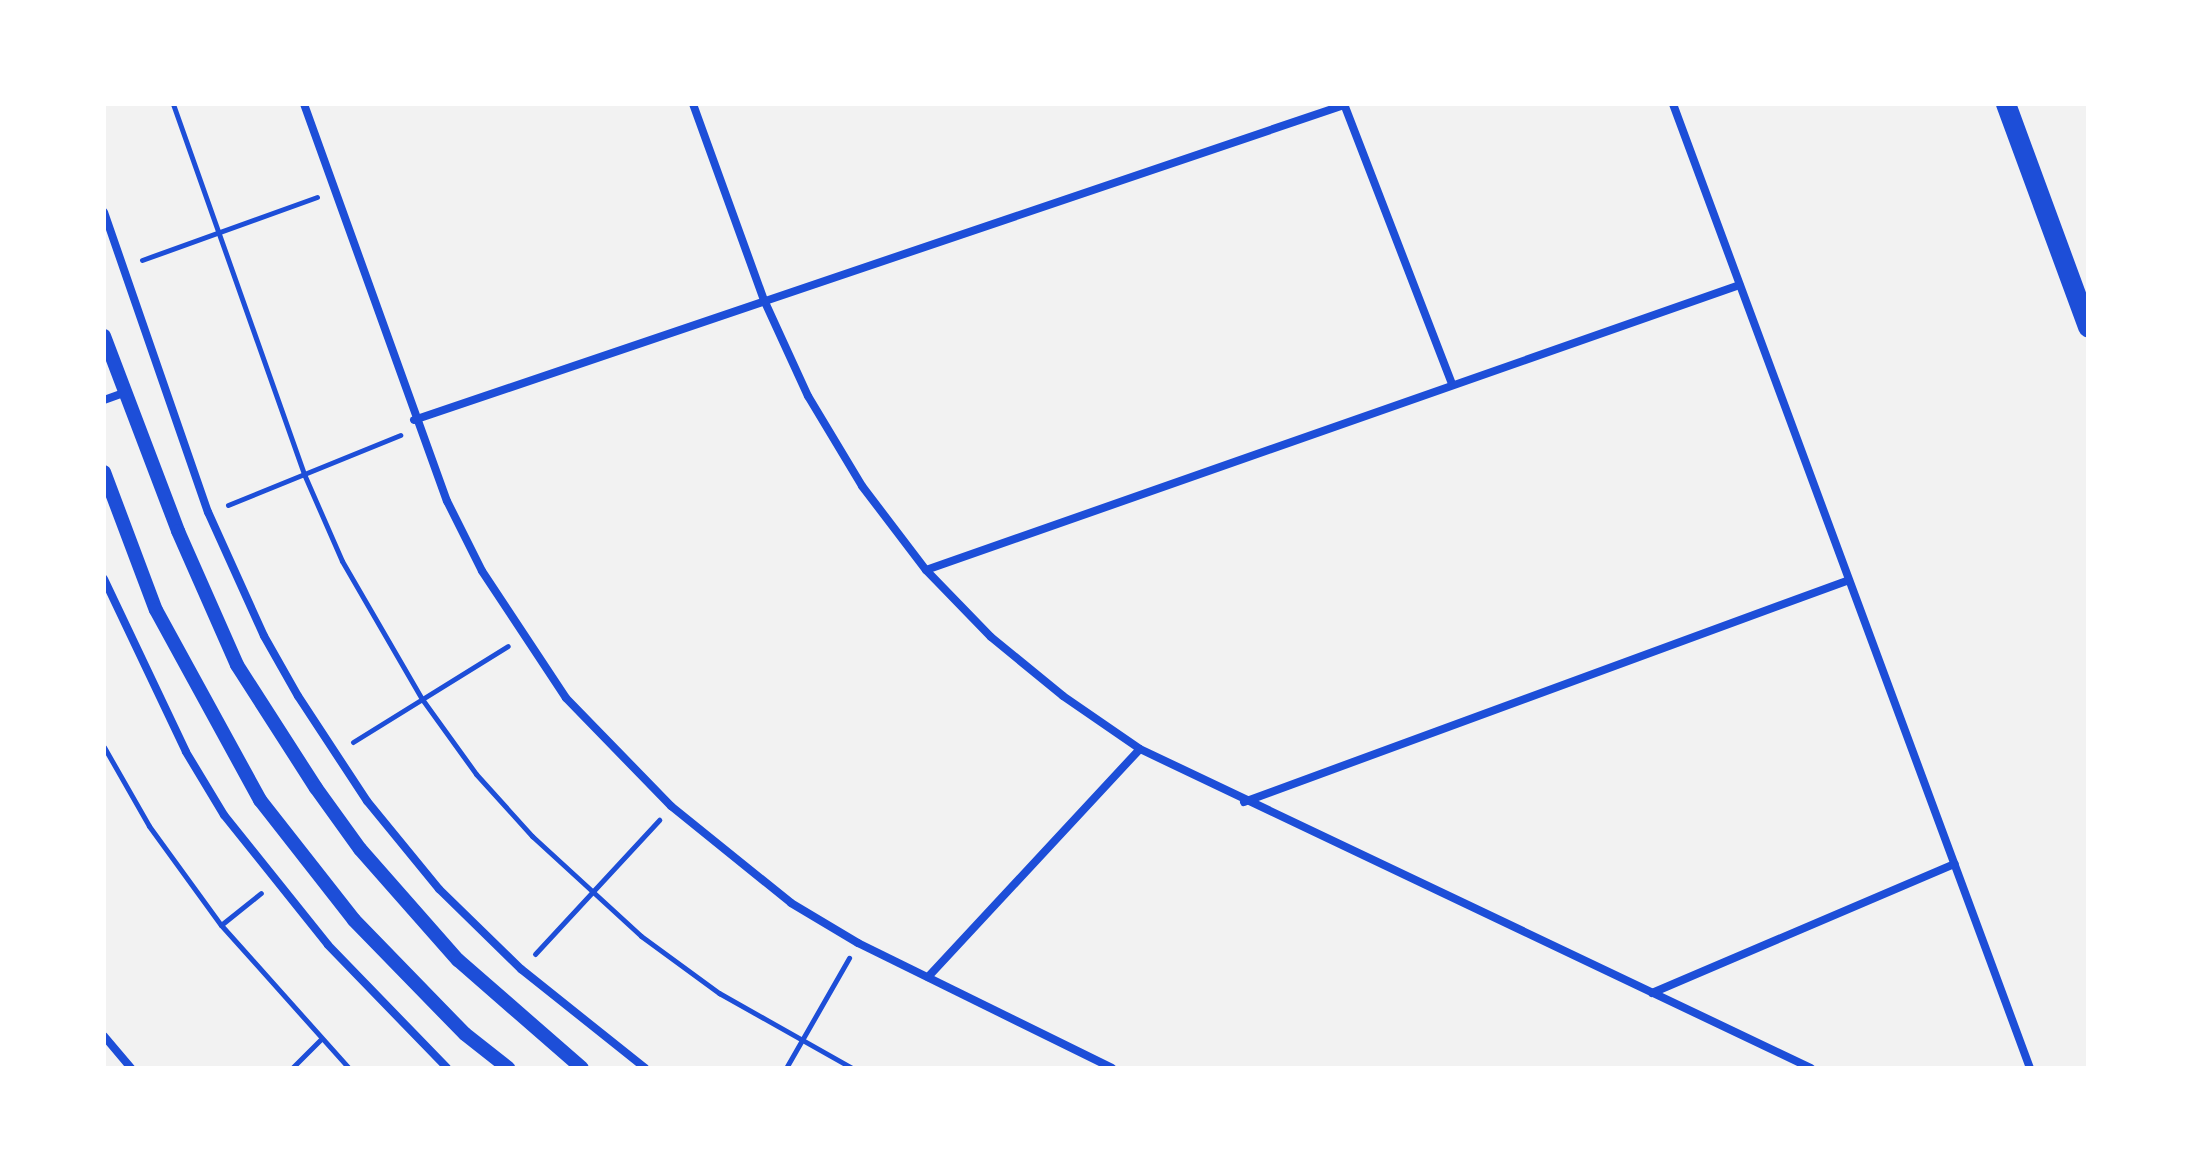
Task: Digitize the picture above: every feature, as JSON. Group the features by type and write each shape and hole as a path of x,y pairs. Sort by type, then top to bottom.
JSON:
{"main road":[{"path":"2006,104 2088,327"}],"street":[{"path":"304,104 416,424 475,557 522,637 616,755 729,858 858,943 1112,1068"},
{"path":"693,104 764,300 808,396 854,473 926,570 991,637 1063,696 1140,749 1244,802 1811,1068"},
{"path":"1673,104 2030,1068"},
{"path":"416,424 764,300 1344,105 1452,384"},
{"path":"104,212 208,512 264,636 335,753 402,846 521,969 645,1068"},
{"path":"926,570 1740,285"},
{"path":"104,336 123,393 237,665 316,788 398,894 458,960 582,1068"},
{"path":"104,400 123,393"},
{"path":"104,472 156,610 260,800 354,920 465,1034 508,1068"},
{"path":"104,579 186,752 224,815 382,1006 447,1068"},
{"path":"1244,802 1849,580"},
{"path":"928,977 1140,749"},
{"path":"1652,993 1955,864"},
{"path":"104,1036 131,1068"}],"path":[{"path":"173,104 304,474 342,561 422,699 476,774 591,893 719,993 801,1042 852,1068"},
{"path":"122,267 334,190"},
{"path":"208,512 304,474 416,424"},
{"path":"335,753 522,637"},
{"path":"104,747 149,826 221,925 320,1040 349,1068"},
{"path":"521,969 671,806"},
{"path":"221,925 276,881"},
{"path":"786,1068 858,943"},
{"path":"292,1068 320,1040"}]}
